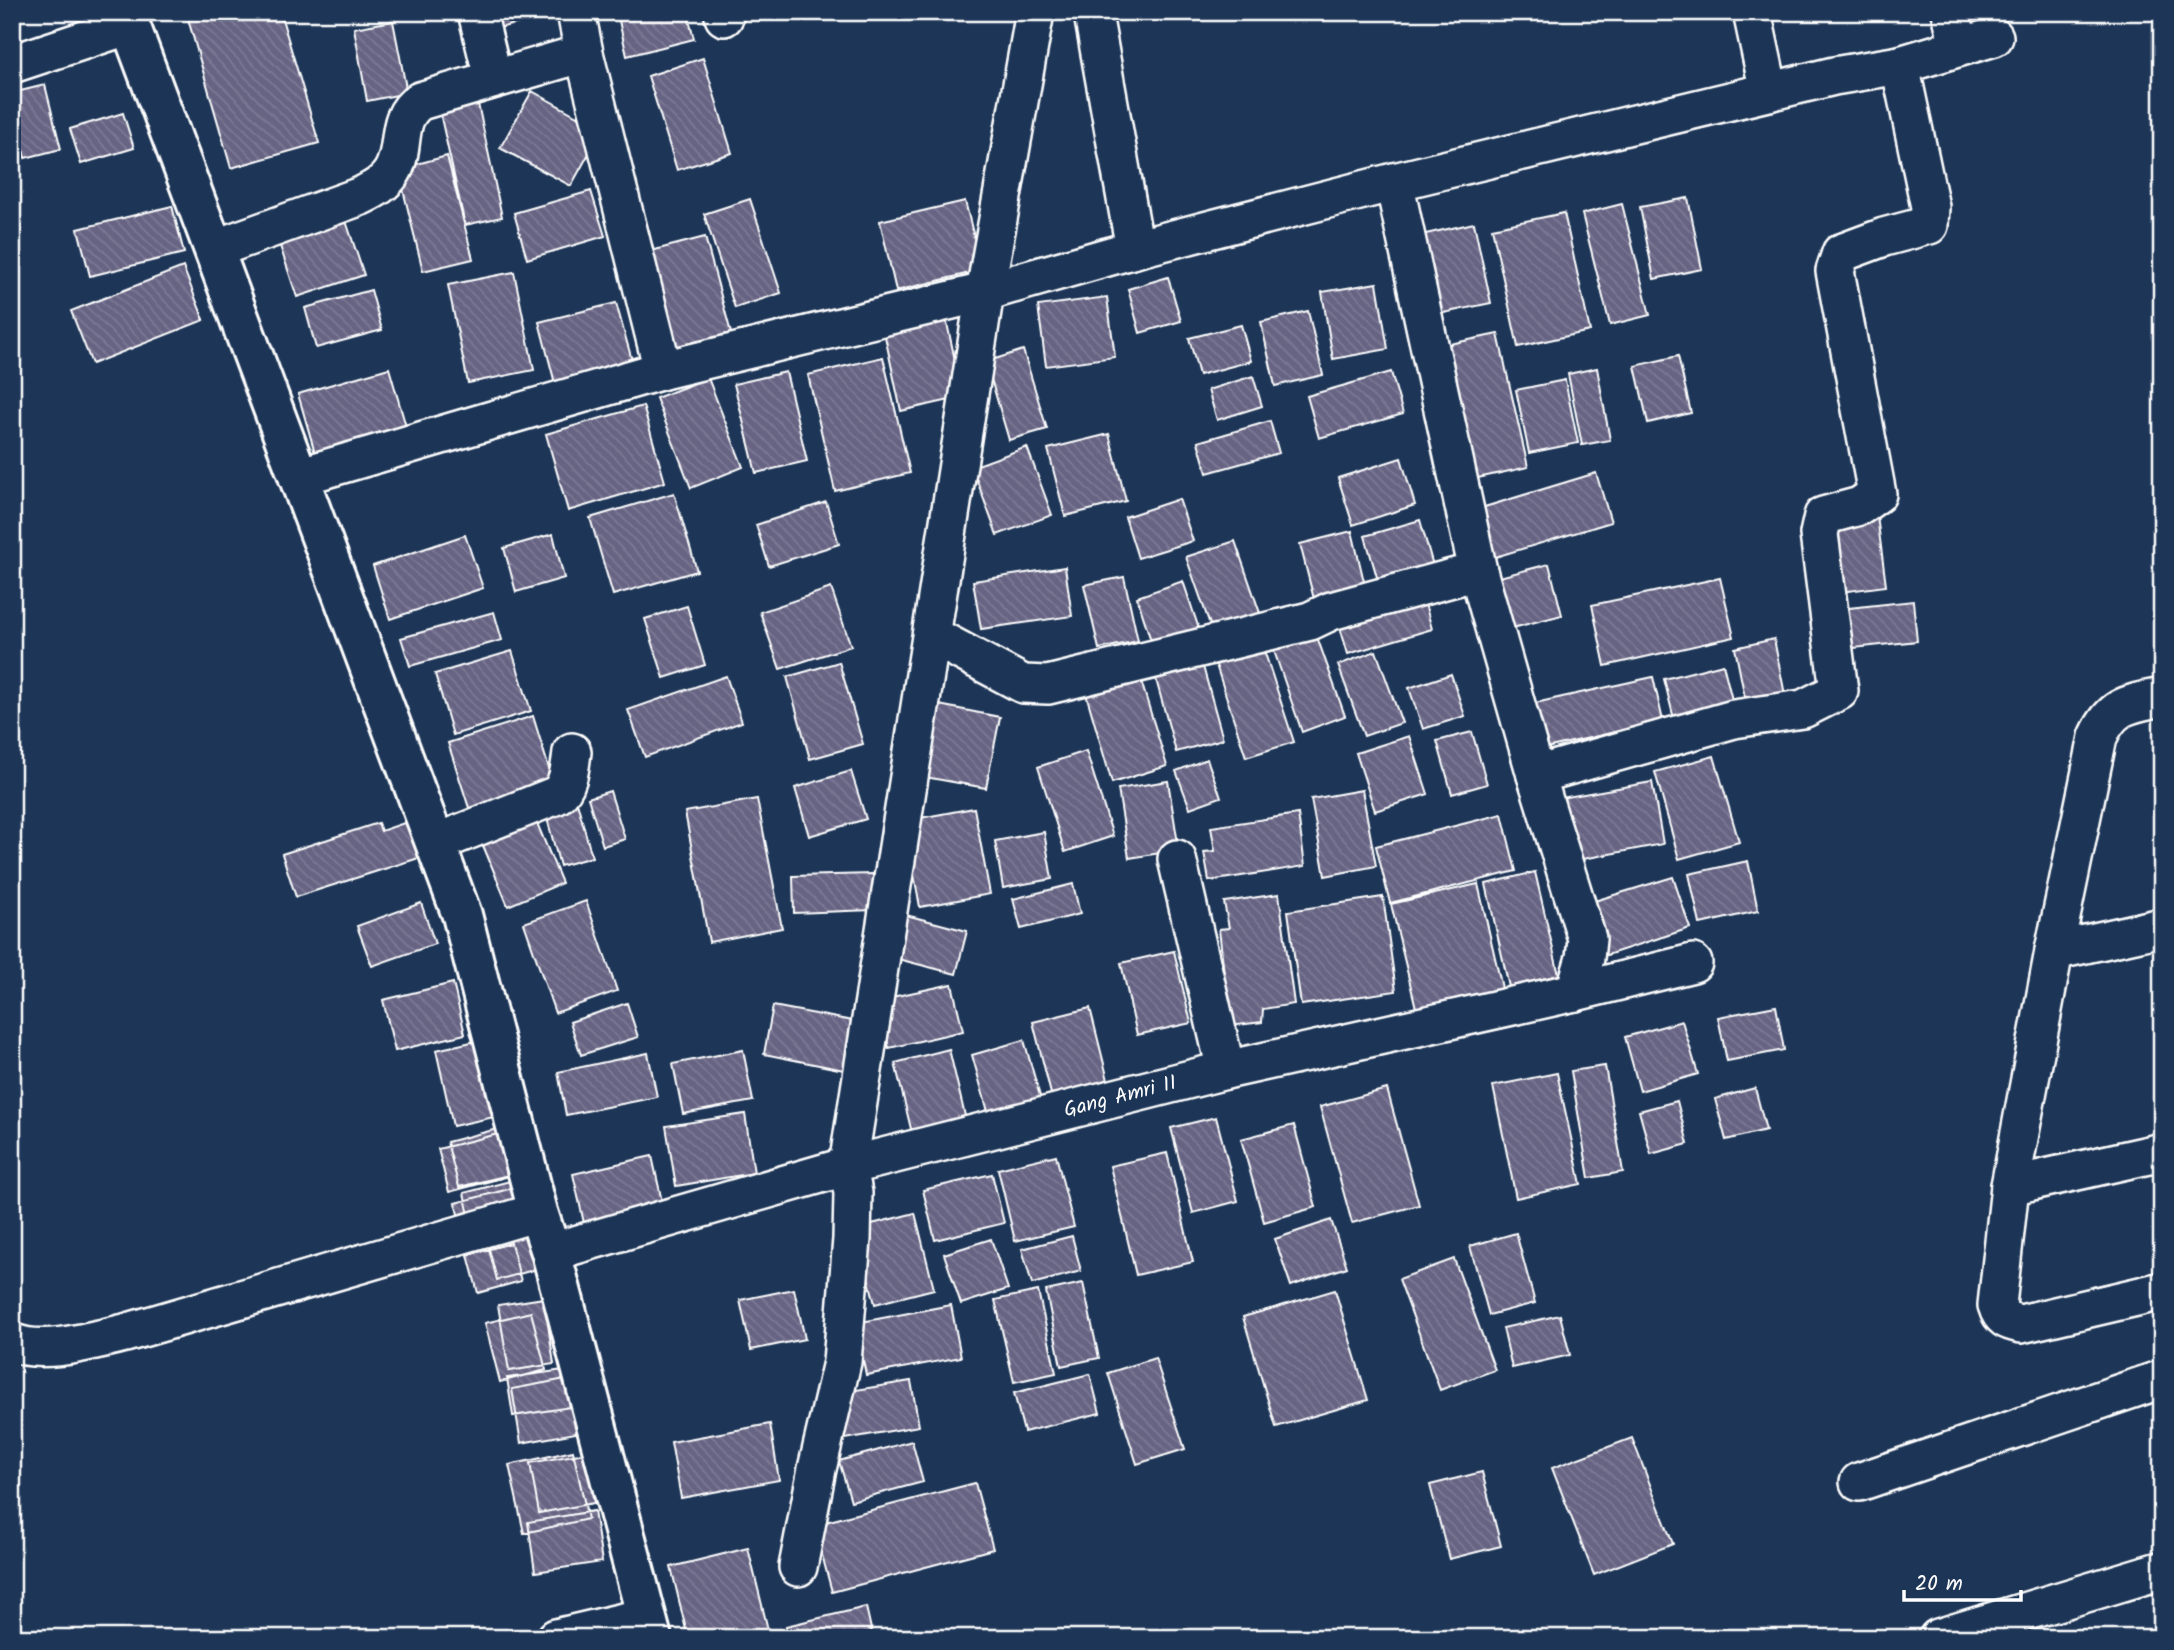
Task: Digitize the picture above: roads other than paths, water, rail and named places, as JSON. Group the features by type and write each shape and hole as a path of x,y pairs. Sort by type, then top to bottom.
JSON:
{"main road":[{"path":"129,19 462,915 649,1627"}],"street":[{"path":"477,12 493,78"},
{"path":"576,12 583,53 663,370"},
{"path":"797,1567 842,1362 852,1239 853,1193 848,1166 985,292 1035,12"},
{"path":"1752,12 1769,92"},
{"path":"1093,14 1135,249"},
{"path":"12,64 129,19"},
{"path":"299,477 663,370 985,292 1135,249 1395,181 1834,76 1900,65 1955,29 1994,37"},
{"path":"214,249 379,187 392,172 398,156 405,116 409,108 420,101 583,53"},
{"path":"1536,775 1734,719 1803,709 1839,691 1819,534 1823,516 1860,506 1877,494 1835,271 1841,253 1884,237 1929,225 1930,207 1900,65"},
{"path":"1395,181 1478,571 1536,775 1587,939 1585,958 1575,992"},
{"path":"933,636 1023,684 1048,685 1310,621 1331,611 1478,571"},
{"path":"2162,697 2125,705 2106,719 2098,737 2010,1186 1997,1305 2000,1315 2008,1322 2021,1324 2162,1291"},
{"path":"436,843 557,795 566,784 572,752"},
{"path":"1177,859 1226,1070"},
{"path":"2054,951 2162,927"},
{"name":"Gang Amri II","path":"551,1252 848,1166 1226,1070 1693,963"},
{"path":"2010,1186 2162,1152"},
{"path":"12,1342 20,1345 65,1347 125,1333 538,1212"},
{"path":"1859,1482 2162,1378"},
{"path":"1938,1638 2162,1570"},
{"path":"556,1638 649,1627"}]}
